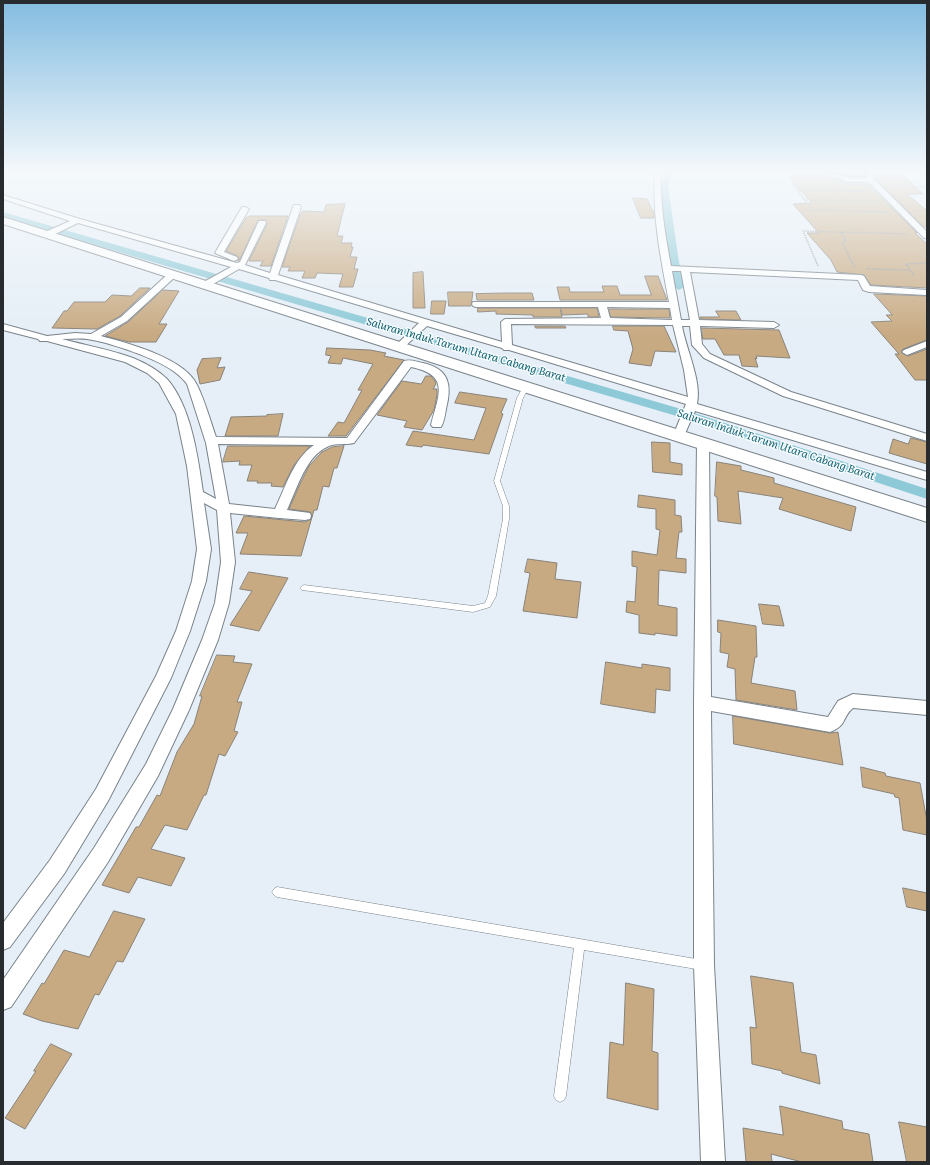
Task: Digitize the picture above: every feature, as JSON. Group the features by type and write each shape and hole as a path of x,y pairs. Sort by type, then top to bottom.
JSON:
{"main road":[{"path":"26,226 50,233 172,275 207,283 402,344 435,364 523,392 680,432 703,443 927,515"}],"street":[{"path":"50,233 65,226"},
{"path":"92,226 239,265"},
{"path":"235,226 219,253 221,256 239,265 273,278 423,325 507,348 927,476"},
{"path":"207,283 239,265 260,226"},
{"path":"273,278 290,226"},
{"path":"660,226 669,268 674,305 679,322 689,345 714,360 787,394 927,438"},
{"path":"917,226 926,235"},
{"path":"669,268 858,278 863,279 866,287 869,289 926,292"},
{"path":"680,432 692,404 689,370 689,345 693,324 684,269"},
{"path":"93,337 124,319 172,275"},
{"path":"476,304 674,305"},
{"path":"602,304 606,321"},
{"path":"3,320 73,336"},
{"path":"507,348 506,322 508,321 679,322 693,324 774,325"},
{"path":"402,344 423,325"},
{"path":"3,327 43,339 128,360 151,371 163,381 171,392 180,414 193,466 204,549 203,565 199,581 183,631 163,678 102,795 57,867 3,940"},
{"path":"3,999 101,855 152,770 181,710 210,640 222,603 228,562 224,508 211,440 192,384 180,371 144,354 93,337 73,336 43,339"},
{"path":"907,352 927,344"},
{"path":"211,440 346,442 351,440 407,363 435,364 442,378 445,387 437,425"},
{"path":"279,514 303,463 313,451 326,442"},
{"path":"703,443 702,703 704,965 713,1162"},
{"path":"197,494 224,508 304,516"},
{"path":"702,703 830,725 833,725 837,720 841,709 845,704 853,701 927,708"}],"lane":[{"path":"304,588 474,609 487,605 492,596 506,519 506,506 497,481 523,392"},
{"path":"277,892 704,965"},
{"path":"560,1096 580,944"}],"path":[{"path":"822,276 802,231 841,231 926,235"},
{"path":"841,231 846,241 842,242 855,268 854,270 858,278"},
{"path":"914,276 909,270 906,264 907,263 927,263"},
{"path":"863,269 909,270"}],"building":[{"path":"241,226 255,226 239,261 238,256 226,251"},
{"path":"266,226 284,226 271,266 260,266 263,261 249,261"},
{"path":"296,226 339,226 337,236 343,236 341,243 352,243 351,247 353,247 350,257 357,257 354,269 358,269 353,287 339,287 343,274 317,273 315,278 302,278 305,271 288,271 290,267 282,267"},
{"path":"813,226 910,226 927,244 927,288 871,285 864,275 837,272 831,260 807,233 819,233"},
{"path":"423,272 425,308 413,308 413,273"},
{"path":"645,276 658,276 667,300 560,300 557,287 569,287 570,292 604,292 602,286 617,286 620,295 651,295"},
{"path":"140,288 150,288 120,316 97,329 52,328 64,311 67,311 74,302 105,302 112,295 131,296"},
{"path":"163,290 179,291 159,324 167,324 156,342 129,342 105,336 128,322"},
{"path":"448,292 473,292 471,306 449,306"},
{"path":"532,293 534,300 477,300 476,294"},
{"path":"874,294 927,296 927,340 903,349 901,352 908,356 927,349 927,380 915,380 895,354 899,354 871,322 892,321 886,315 892,315"},
{"path":"432,301 446,301 444,314 431,314"},
{"path":"478,308 560,308 562,317 533,317 533,315 496,314 496,311 478,312"},
{"path":"561,308 597,308 599,317 588,317 588,314 563,315"},
{"path":"609,309 669,309 670,318 611,317"},
{"path":"716,311 736,311 741,320 700,319 700,317 719,317"},
{"path":"535,326 565,326 566,328 536,328"},
{"path":"613,326 664,326 676,352 655,351 651,366 629,363 633,349 628,331 614,330"},
{"path":"702,328 779,330 790,358 756,356 757,359 755,358 758,367 742,366 739,355 724,355 715,339 703,339"},
{"path":"327,348 370,350 386,353 384,356 404,360 346,436 328,436 338,422 344,423 362,390 358,390 373,364 343,358 341,364 328,363 331,356 326,355"},
{"path":"221,358 217,368 225,367 220,380 200,384 197,370 202,359"},
{"path":"426,376 431,376 435,381 436,384 433,389 437,389 437,395 434,410 422,430 404,427 407,421 377,415 402,381 421,384"},
{"path":"460,392 507,399 501,413 503,414 489,454 423,445 422,447 406,445 413,431 474,440 486,408 455,403"},
{"path":"283,414 278,436 225,436 231,417"},
{"path":"911,438 927,442 927,464 889,453 893,439 908,444"},
{"path":"652,442 670,443 670,462 682,464 682,475 653,472"},
{"path":"228,446 310,446 294,465 283,487 271,486 272,483 247,481 252,465 239,465 240,461 223,462"},
{"path":"344,446 337,468 334,468 329,487 323,486 317,510 314,510 301,556 240,554 248,533 236,533 244,516 305,522 311,519 312,516 310,512 289,509 300,484 309,466 322,452 332,447"},
{"path":"717,462 741,466 741,470 774,478 774,483 856,507 851,531 779,509 783,498 738,491 741,524 718,521 717,497 715,496"},
{"path":"639,495 675,500 675,515 681,516 682,532 679,532 676,558 686,559 686,573 659,570 658,605 677,608 677,636 655,633 655,635 639,633 639,615 626,612 627,601 635,602 637,567 632,566 632,551 657,555 660,530 656,529 656,509 638,507"},
{"path":"528,559 557,563 555,579 581,582 577,618 523,611 530,573 525,572"},
{"path":"249,572 288,578 259,631 230,625 252,591 240,589"},
{"path":"759,604 779,606 784,626 763,624"},
{"path":"718,620 756,626 757,657 755,657 751,683 795,691 797,710 736,700 735,669 727,667 729,654 720,652 721,633 718,632"},
{"path":"217,655 235,656 233,662 252,664 237,702 242,702 234,731 238,732 225,756 219,754 206,795 204,795 187,830 165,825 151,849 185,858 171,886 138,877 129,893 102,885 136,827 139,827 157,795 160,796 177,752 194,724 202,696 200,696"},
{"path":"606,662 642,668 642,664 670,668 670,691 656,689 655,713 601,704"},
{"path":"733,716 830,733 838,732 843,765 734,744"},
{"path":"861,767 885,773 886,776 920,783 927,821 927,835 903,830 899,798 895,797 894,794 863,787"},
{"path":"903,888 927,893 927,911 907,907"},
{"path":"114,911 145,919 123,962 117,961 99,995 95,994 78,1029 42,1021 23,1014 42,983 44,984 64,950 89,957"},
{"path":"751,976 793,983 801,1052 816,1055 820,1084 782,1073 782,1071 752,1064 750,1027 756,1028"},
{"path":"626,983 654,989 652,1051 658,1053 658,1110 607,1098 610,1042 623,1045"},
{"path":"51,1044 72,1054 25,1129 5,1118 36,1071 34,1071"},
{"path":"780,1106 842,1121 843,1129 869,1134 873,1162 802,1162 771,1154 772,1162 746,1162 743,1128 783,1135"},
{"path":"899,1122 927,1127 927,1162 907,1162"}],"waterway":[{"name":"Saluran Induk Tarum Utara Cabang Barat","path":"42,226 684,414 927,494"},
{"path":"669,226 679,287"}]}
